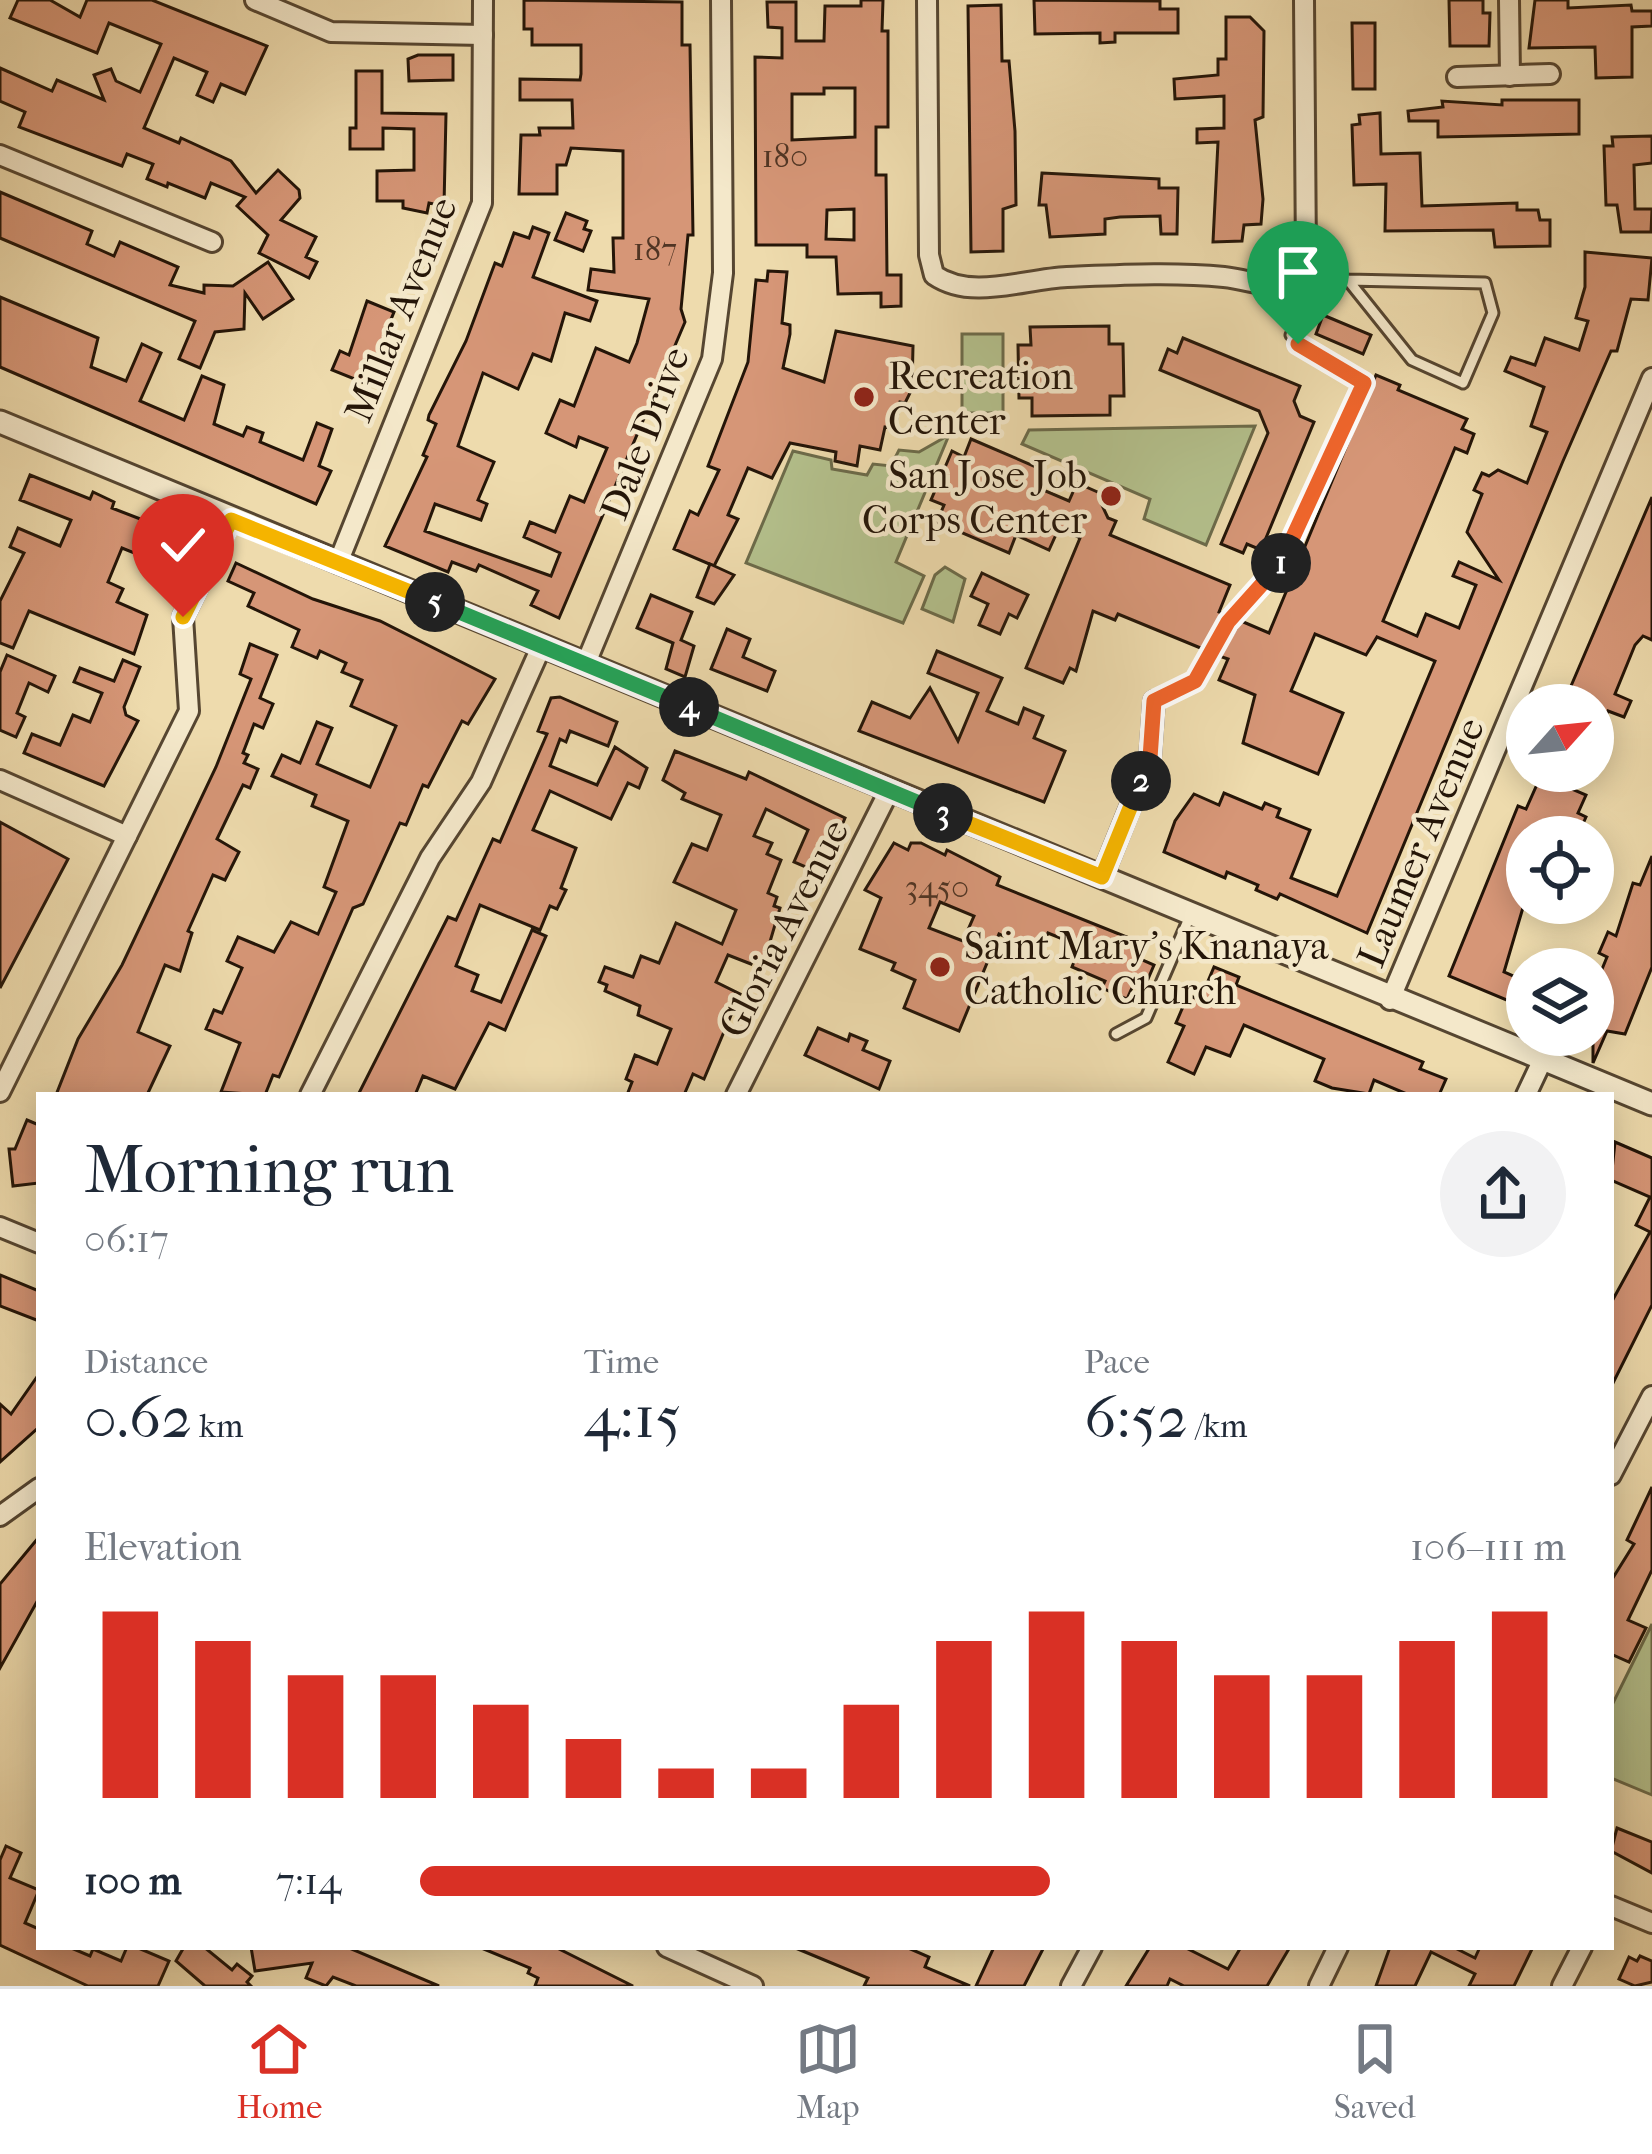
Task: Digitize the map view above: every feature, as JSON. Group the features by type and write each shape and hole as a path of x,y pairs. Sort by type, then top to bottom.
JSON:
{"street":[{"path":"255,0 331,32 483,35"},
{"name":"Millar Avenue","path":"338,563 482,203 483,0"},
{"name":"Dale Drive","path":"586,663 712,359 723,273 722,0"},
{"path":"926,0 929,255 934,275 952,287 982,289 1010,281 1071,277 1226,278 1277,289 1300,279 1304,0"},
{"path":"1510,0 1510,76"},
{"path":"1457,77 1550,74"},
{"path":"0,155 212,242"},
{"name":"Laumer Avenue","path":"1390,1000 1652,378"},
{"path":"0,422 1191,913 1390,1000 1650,1098"},
{"path":"0,1092 189,712 183,617 231,520"},
{"path":"312,1092 430,858 481,782 542,645"},
{"path":"1102,877 1150,758 1154,701"},
{"path":"0,781 127,836"},
{"name":"Gloria Avenue","path":"738,1092 889,791"},
{"path":"1528,1092 1544,1059"},
{"path":"0,1227 36,1242"},
{"path":"1614,1469 1652,1396"},
{"path":"0,1516 36,1490"},
{"path":"1614,1907 1652,1923"},
{"path":"674,1950 753,1986"},
{"path":"1071,1986 1090,1950"},
{"path":"1319,1986 1337,1950"},
{"path":"1562,1986 1580,1950"}],"lane":[{"path":"1300,279 1332,284 1348,280 1481,282 1488,286 1493,313 1462,383 1421,367 1348,280"},
{"path":"1154,701 1195,681 1228,622 1284,560 1364,383 1291,334"},
{"path":"1116,1034 1146,1018 1191,913"}],"green space":[{"path":"962,334 1003,334 1003,413 962,413"},
{"path":"1255,426 1206,545 1144,519 1150,499 1022,444 1029,430"},
{"path":"949,435 896,562 924,576 903,623 746,563 793,451 831,460 832,469 867,475 873,464 891,466 899,450 919,452"},
{"path":"945,567 965,579 953,622 922,609 935,575"},
{"path":"1652,1624 1652,1795 1614,1779 1614,1701"}],"building":[{"path":"18,0 50,0 80,17 87,0 152,0 267,46 245,94 221,84 213,102 197,95 207,72 174,58 144,128 179,143 181,138 231,161 256,193 278,170 299,190 300,198 281,220 316,237 306,257 317,262 309,278 259,253 268,235 237,206 245,197 211,183 205,198 168,183 167,187 147,179 153,164 127,154 122,166 19,127 25,112 0,101 0,68 52,91 57,80 104,100 94,75 111,69 116,81 140,92 161,44 109,23 97,53 10,18"},
{"path":"524,0 682,2 682,45 690,45 693,235 688,235 681,309 685,322 559,618 531,605 538,591 479,565 476,571 452,562 448,572 385,546 427,457 423,455 436,424 428,420 429,415 466,341 495,263 502,266 514,233 529,238 533,227 549,233 533,277 597,301 590,321 565,313 551,361 533,354 518,389 483,373 458,446 494,462 478,500 487,504 481,520 435,504 425,531 551,576 560,553 524,537 530,522 555,532 570,496 584,502 607,448 579,437 576,447 546,433 560,400 574,406 596,348 629,362 649,299 588,290 591,269 614,272 613,238 623,238 623,151 571,148 566,165 557,165 557,194 519,194 521,135 540,135 539,128 573,128 572,100 520,100 520,79 580,80 581,74 581,45 532,45 532,29 524,29"},
{"path":"861,0 883,0 882,31 888,31 888,127 876,127 876,175 886,175 887,275 901,275 901,306 881,307 881,293 838,294 836,257 807,257 807,245 756,245 755,57 782,58 782,28 768,27 767,2 796,2 796,41 824,41 825,6 861,6","holes":["824,88 855,88 855,137 792,140 792,94 824,94","854,209 854,240 826,239 827,210"]},
{"path":"1034,0 1160,1 1160,9 1178,9 1178,33 1115,33 1115,42 1100,43 1100,33 1035,34"},
{"path":"1449,0 1483,0 1483,13 1490,13 1489,46 1450,46"},
{"path":"1535,0 1568,0 1568,8 1631,5 1632,11 1652,11 1652,26 1632,27 1632,77 1596,78 1595,47 1529,48"},
{"path":"1001,5 1002,61 1009,61 1015,131 1016,205 1003,209 1003,251 971,252 968,6"},
{"path":"1226,17 1250,17 1264,31 1263,117 1255,120 1263,199 1261,224 1244,225 1242,241 1213,242 1218,142 1197,143 1197,129 1224,128 1224,96 1175,99 1174,79 1218,75 1218,59 1226,59"},
{"path":"1352,23 1375,23 1375,89 1353,89"},
{"path":"453,55 453,80 409,81 408,59"},
{"path":"356,71 382,71 382,113 446,114 444,206 429,203 427,213 403,208 403,201 377,201 377,171 414,170 414,129 383,128 383,149 350,149 350,128 356,128"},
{"path":"1502,100 1579,100 1579,134 1438,137 1438,121 1409,121 1408,111 1443,107 1442,101 1502,105"},
{"path":"1380,113 1381,154 1420,153 1422,206 1517,203 1517,210 1538,210 1540,220 1550,220 1550,246 1495,247 1493,230 1385,231 1386,184 1354,185 1352,125 1360,124 1359,115"},
{"path":"1652,136 1652,163 1634,165 1635,209 1652,209 1651,232 1621,232 1617,205 1606,205 1604,146 1613,146 1612,137"},
{"path":"1042,173 1159,179 1159,188 1178,188 1177,234 1161,234 1160,216 1105,219 1105,234 1050,237 1046,205 1039,205"},
{"path":"0,192 92,231 87,244 114,256 120,242 178,267 170,285 204,293 204,285 233,286 268,262 293,299 263,319 245,293 244,329 215,332 200,368 179,359 195,321 0,238"},
{"path":"566,213 587,221 584,229 591,231 583,251 555,240"},
{"path":"1585,252 1652,258 1648,300 1631,299 1617,351 1611,351 1563,461 1367,933 1280,894 1277,899 1256,890 1258,885 1227,872 1225,878 1164,852 1175,821 1194,794 1219,805 1224,793 1262,809 1265,803 1280,809 1277,817 1310,830 1291,878 1337,896 1435,661 1377,637 1366,655 1315,634 1291,691 1343,713 1318,774 1243,743 1255,695 1219,680 1228,659 1219,656 1241,621 1269,633 1376,375 1400,385 1398,390 1467,419 1462,429 1474,434 1467,453 1455,448 1383,621 1417,636 1426,614 1459,628 1476,585 1453,576 1459,562 1499,580 1467,532 1482,494 1474,490 1482,473 1489,476 1498,470 1527,483 1547,432 1531,426 1544,387 1505,371 1511,357 1535,365 1545,338 1579,350 1588,321 1576,318 1585,287"},
{"path":"768,271 787,272 782,323 790,325 790,334 783,368 824,382 836,331 913,346 912,389 905,403 900,402 895,429 885,427 880,450 860,446 857,466 835,461 836,452 790,443 772,478 748,468 728,515 738,519 714,566 674,549 690,511 698,515 719,470 708,466 748,362 756,280 767,281"},
{"path":"0,297 98,338 91,367 126,381 142,344 161,353 140,401 184,420 202,376 224,385 214,424 243,436 247,427 263,433 260,442 303,460 317,423 332,429 319,466 331,471 316,504 0,367"},
{"path":"367,301 394,312 376,356 383,358 375,378 365,374 362,382 332,370 340,351 349,355"},
{"path":"1323,315 1371,335 1363,354 1316,334"},
{"path":"1109,326 1109,344 1123,344 1124,396 1110,396 1110,415 1032,416 1032,398 1019,398 1018,345 1031,345 1030,327"},
{"path":"1183,338 1300,386 1294,401 1300,416 1314,422 1261,550 1247,544 1243,553 1221,544 1268,433 1259,411 1160,370 1168,349 1177,353"},
{"path":"971,439 1043,470 1036,487 1069,501 1077,483 1102,494 1100,501 1108,518 1116,521 1110,535 1230,585 1219,612 1223,614 1203,649 1118,614 1115,620 1093,611 1076,671 1070,668 1063,683 1026,668 1080,538 1059,528 1049,550 1016,535 1009,553 937,522 944,505 931,500 952,451 964,457"},
{"path":"30,475 90,499 93,492 114,502 112,508 174,532 177,525 198,535 184,565 168,558 161,578 142,571 147,558 122,548 108,582 123,589 117,602 147,615 134,654 29,611 13,648 0,643 0,601 24,553 10,547 18,528 60,546 71,520 20,500"},
{"path":"1652,497 1652,640 1643,636 1635,645 1615,694 1631,701 1624,717 1614,713 1614,684 1572,684"},
{"path":"236,563 313,599 380,621 495,679 468,724 462,721 428,787 423,785 406,825 400,823 363,904 353,908 279,1077 273,1075 266,1092 221,1092 240,1043 206,1029 214,1010 222,1013 242,968 227,961 238,937 274,952 291,922 318,934 336,892 324,887 348,821 312,806 316,795 272,776 282,755 300,763 317,722 332,728 317,764 370,787 396,726 351,706 362,680 342,672 346,663 320,651 317,658 292,647 299,630 248,606 254,593 228,581"},
{"path":"710,564 734,575 714,604 697,597"},
{"path":"982,573 1028,595 1017,618 1009,614 1000,634 979,625 988,604 971,596"},
{"path":"651,595 692,612 681,640 694,646 685,677 666,669 673,643 637,628"},
{"path":"727,629 750,639 743,657 775,671 767,691 711,669"},
{"path":"250,644 277,655 260,698 273,704 263,728 254,724 243,753 248,755 244,763 258,769 250,788 243,785 217,839 239,852 225,880 213,875 188,931 192,933 180,971 165,965 138,1032 170,1046 148,1092 57,1092 78,1039 122,965 216,767 251,679 240,674"},
{"path":"937,651 1002,678 987,711 1018,724 1024,708 1043,716 1034,738 1065,751 1044,802 859,731 872,702 910,718 930,688 958,741 978,693 928,673"},
{"path":"7,655 55,676 48,692 29,683 17,713 25,717 16,737 0,730 0,672"},
{"path":"123,660 140,667 124,707 126,715 138,721 104,786 24,753 32,734 60,745 73,715 90,722 102,693 74,682 80,668 114,681"},
{"path":"560,697 617,722 608,746 570,731 566,742 560,739 550,766 597,785 615,747 647,768 639,788 628,783 611,819 550,791 533,830 576,848 561,888 566,890 557,909 550,906 540,930 480,905 456,966 478,975 472,991 501,1002 532,930 546,936 505,1030 489,1023 455,1089 423,1076 416,1092 360,1092 448,917 456,920 493,839 500,842 547,734 538,731 551,698"},
{"path":"675,751 746,779 749,772 845,818 822,874 794,862 808,830 766,809 754,836 772,843 767,854 781,860 768,893 777,897 774,906 780,908 764,962 754,958 751,964 728,955 716,982 740,994 704,1079 693,1074 685,1092 628,1092 632,1082 626,1079 635,1055 657,1064 671,1029 638,1015 640,1006 605,991 607,985 599,982 605,967 633,977 641,956 659,963 676,923 722,944 736,910 674,882 692,844 707,850 721,815 682,799 685,793 663,780"},
{"path":"1534,792 1586,795 1578,813 1584,816 1514,816 1518,806 1526,809"},
{"path":"0,822 68,859 0,988"},
{"path":"1506,836 1506,924 1518,924 1511,948 1506,948 1506,1000 1449,976"},
{"path":"894,843 908,850 911,843 921,843 945,855 947,850 1000,877 997,885 1144,944 1140,959 1154,965 1145,986 1135,981 1127,999 1102,988 1105,981 1072,967 1080,946 1048,933 1040,951 999,934 959,1031 904,1008 915,980 892,970 895,963 860,949 881,898 865,890","holes":["940,902 974,916 963,941 929,928"]},
{"path":"1652,856 1652,967 1625,1034 1614,1032 1614,948 1601,948 1608,932 1616,936 1633,883 1640,885"},
{"path":"1214,967 1239,977 1236,985 1423,1062 1420,1069 1446,1079 1440,1092 1402,1092 1374,1080 1370,1092 1332,1088 1315,1081 1324,1059 1244,1025 1230,1056 1206,1047 1194,1074 1168,1062 1184,1026 1176,1023 1188,995 1200,1000"},
{"path":"818,1028 848,1041 850,1034 867,1041 863,1050 890,1061 879,1089 805,1055"},
{"path":"27,1120 36,1124 36,1183 13,1186 9,1149 15,1149"},
{"path":"1615,1142 1652,1158 1652,1305 1614,1381 1614,1298 1650,1232 1636,1225 1650,1197 1614,1181"},
{"path":"0,1275 36,1290 36,1320 0,1306"},
{"path":"36,1378 36,1430 0,1462 0,1404 11,1414"},
{"path":"1652,1487 1652,1570 1628,1620 1646,1628 1629,1662 1614,1655 1614,1576 1634,1544 1627,1540"},
{"path":"36,1541 36,1603 0,1668 0,1584"},
{"path":"1617,1828 1652,1842 1652,1873 1614,1853"},
{"path":"6,1846 21,1853 10,1878 36,1889 25,1923 36,1928 36,1950 76,1950 90,1956 95,1950 121,1961 126,1950 143,1950 169,1961 158,1986 88,1986 0,1945 0,1860"},
{"path":"182,1950 208,1950 232,1970 237,1964 252,1976 247,1982 251,1986 205,1986 176,1961"},
{"path":"252,1950 354,1950 439,1986 356,1986 333,1977 326,1986 306,1978 312,1963 255,1971"},
{"path":"486,1950 561,1950 633,1986 535,1986 538,1978 528,1973 530,1968"},
{"path":"800,1950 913,1950 929,1957 925,1967 970,1986 864,1986 868,1978"},
{"path":"993,1950 1042,1950 1024,1986 976,1986"},
{"path":"1148,1950 1190,1950 1228,1969 1239,1950 1288,1950 1267,1986 1184,1986 1170,1979 1167,1986 1126,1986"},
{"path":"1389,1950 1459,1950 1475,1958 1479,1950 1532,1950 1514,1986 1469,1986 1475,1974 1431,1952 1415,1986 1376,1986"},
{"path":"1640,1956 1652,1961 1652,1982 1635,1986 1619,1979 1629,1957 1637,1961"}],"place":[{"name":"Recreation Center","path":"864,397"},
{"name":"San Jose Job Corps Center","path":"1111,496"},
{"name":"Saint Mary’s Knanaya Catholic Church","path":"940,967"}],"route":[{"path":"183,617 231,520 1102,877 1150,758 1154,701 1195,681 1207,668 1228,622 1284,560 1364,383 1298,344"}]}
